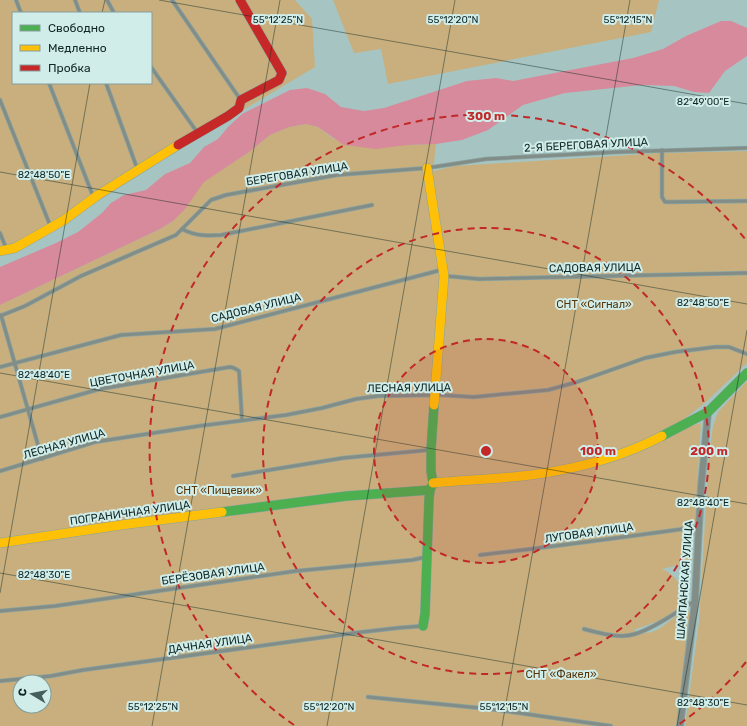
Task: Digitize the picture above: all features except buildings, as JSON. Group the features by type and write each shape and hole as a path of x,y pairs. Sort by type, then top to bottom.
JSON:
{"street":[{"path":"3,250 15,248 64,220 94,198 138,170 228,116 239,108 241,100 279,80 282,73 240,0"},
{"path":"423,626 432,487 431,450 444,273 429,189 427,168"},
{"name":"ПОГРАНИЧНАЯ УЛИЦА","path":"0,543 121,525 347,496 530,475 564,469 606,459 656,439 708,412 747,372"},
{"name":"ШАМПАНСКАЯ УЛИЦА","path":"680,726 695,601 701,487 708,412"}],"lane":[{"path":"16,0 21,12"},
{"path":"75,0 80,12"},
{"path":"107,0 113,12"},
{"path":"172,0 241,100"},
{"path":"152,68 198,133"},
{"path":"49,84 94,198"},
{"path":"106,84 138,170"},
{"path":"0,100 51,227"},
{"name":"2-Я БЕРЕГОВАЯ УЛИЦА","path":"427,168 486,158 662,150 747,148"},
{"path":"662,150 662,197 665,202 747,201"},
{"name":"БЕРЕГОВАЯ УЛИЦА","path":"0,316 25,306 81,276 176,235 211,200 226,195 337,175 427,168"},
{"path":"182,228 192,234 205,236 221,235 372,205"},
{"path":"0,233 3,250"},
{"name":"САДОВАЯ УЛИЦА","path":"0,367 121,335 215,329 444,273 479,279 747,273"},
{"path":"0,316 15,363 42,460"},
{"name":"ЛЕСНАЯ УЛИЦА","path":"0,471 42,460 95,442 242,420 286,415 356,399 378,396 474,397 548,390 577,382 645,358 675,352 715,347 728,347 747,354"},
{"name":"ЦВЕТОЧНАЯ УЛИЦА","path":"0,417 100,389 230,367 239,371 242,420"},
{"path":"233,476 343,458 431,450"},
{"name":"ЛУГОВАЯ УЛИЦА","path":"480,555 537,549 700,527"},
{"name":"БЕРЁЗОВАЯ УЛИЦА","path":"0,611 55,606 296,571 412,560 428,556"},
{"path":"584,629 622,636 635,634 653,626 695,601"},
{"name":"ДАЧНАЯ УЛИЦА","path":"0,681 51,676 83,670 338,635 423,626"},
{"path":"368,697 490,710 611,726"}],"green space":[{"path":"0,0 295,0 312,19 315,67 0,255"},
{"path":"333,0 659,0 651,32 388,84 381,49 354,53"},
{"path":"306,124 318,127 334,139 407,145 436,144 433,171 455,166 660,153 747,151 747,363 706,402 683,420 685,428 701,423 695,522 692,524 691,562 662,569 671,574 678,582 682,592 683,602 681,606 672,614 633,630 650,633 657,630 682,612 687,610 691,612 678,726 0,726 0,305 160,229 173,221 203,182 249,152 270,135 289,127"},
{"path":"747,381 747,726 685,726 699,622 709,454 713,426 718,412"}],"shaded area":[{"path":"721,21 731,21 747,28 747,56 725,71 709,93 694,92 674,86 642,85 565,93 523,105 488,130 462,140 436,144 407,145 376,149 344,145 318,127 306,124 289,127 270,135 249,152 204,182 185,209 173,221 160,229 0,305 0,267 78,232 102,213 111,203 124,195 146,190 165,174 190,163 204,147 218,139 242,114 290,90 307,88 325,94 341,107 364,111 384,108 467,81 496,78 513,81 633,58 663,49 686,36"}],"traffic: fast":[{"path":"662,436 708,412 747,373"},
{"path":"423,626 425,614 429,499 430,490 433,483 431,471 431,450 434,405"},
{"path":"222,512 347,496 430,490"}],"traffic: slow":[{"path":"0,251 15,248 64,220 98,195 178,145"},
{"path":"427,168 444,276 434,405"},
{"path":"433,483 519,476 582,466 615,456 662,436"},
{"path":"0,543 222,512"}],"traffic: jam":[{"path":"178,145 228,116 239,108 241,100 279,80 282,73 240,0"}],"park label":[{"name":"СНТ «Сигнал»","path":"594,304"},
{"name":"СНТ «Пищевик»","path":"219,490"},
{"name":"СНТ «Факел»","path":"561,674"}]}
